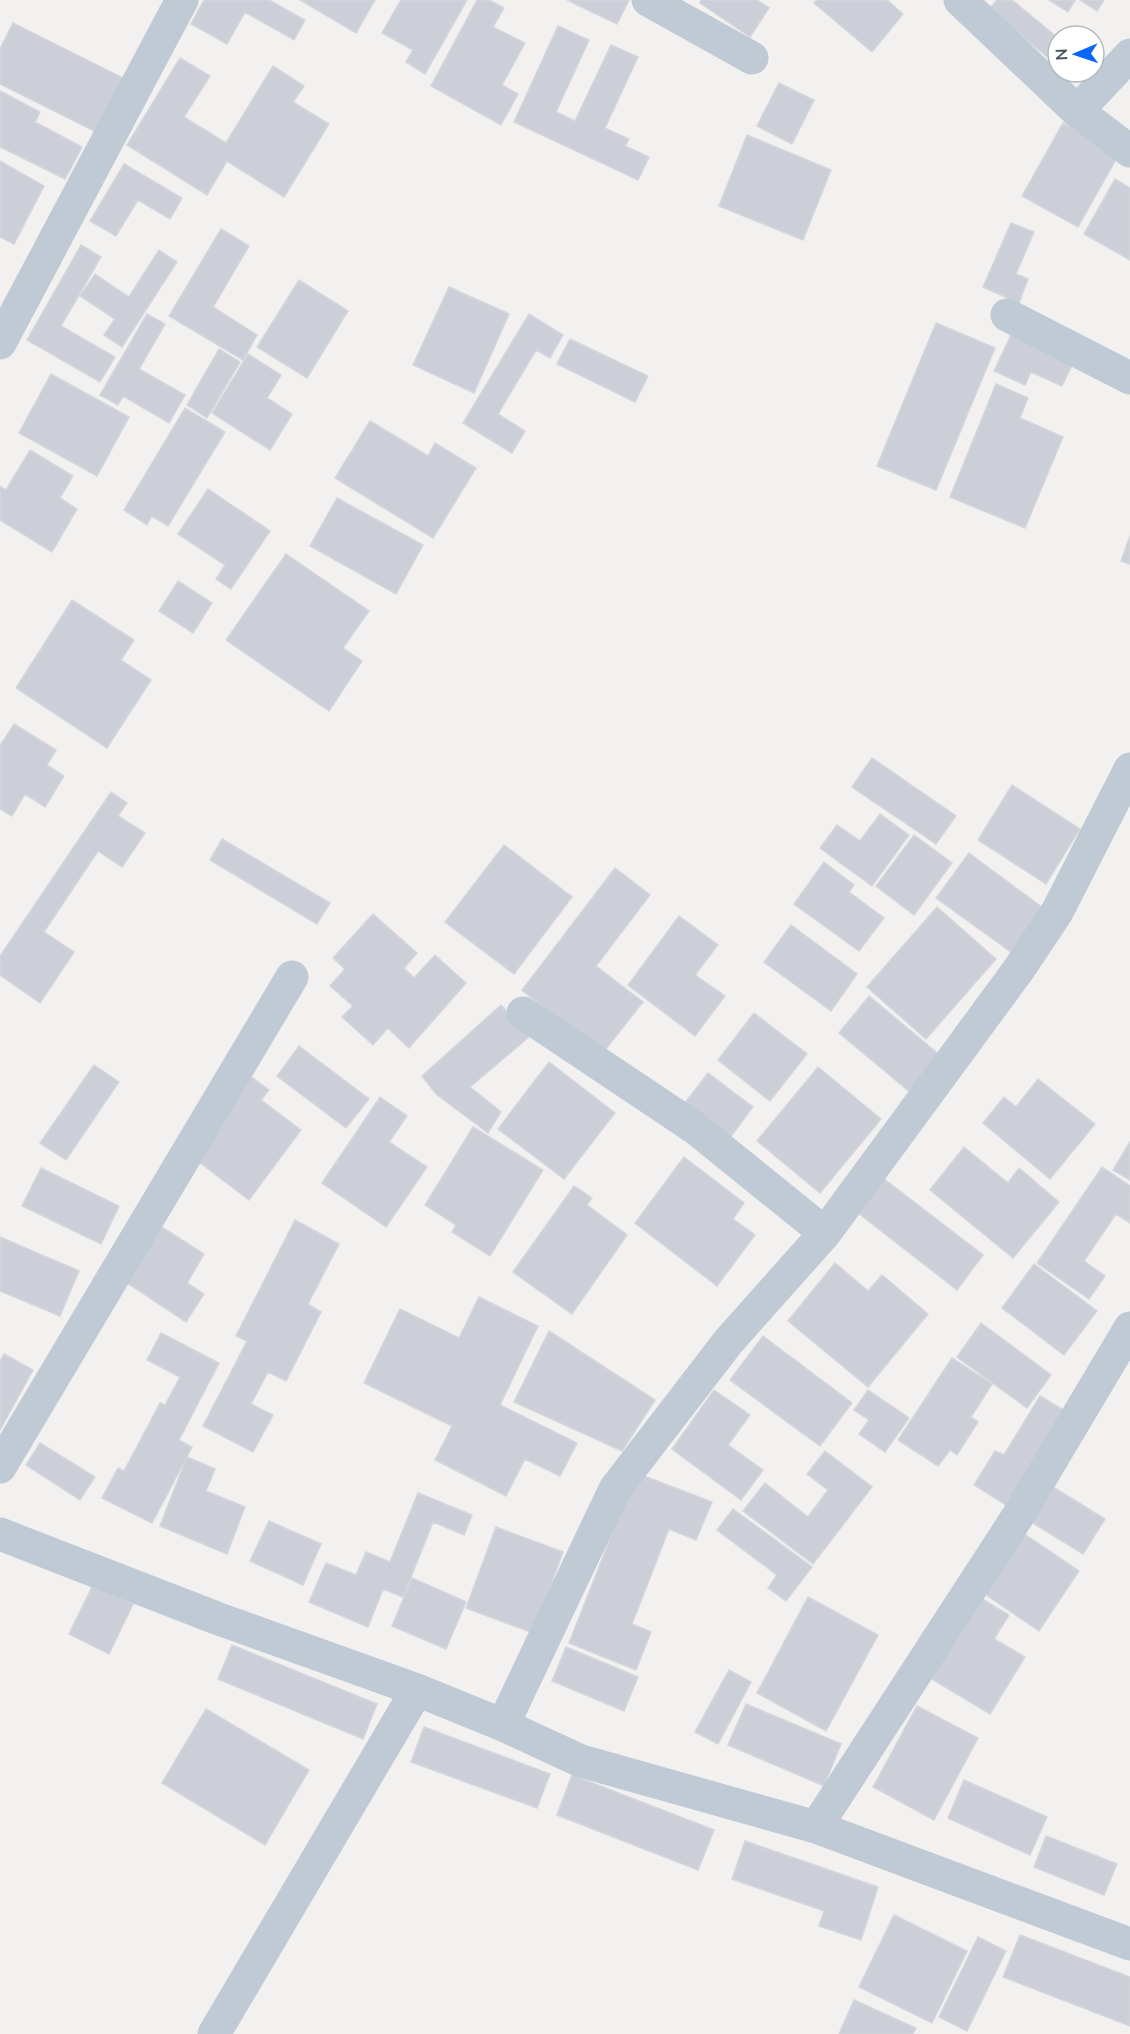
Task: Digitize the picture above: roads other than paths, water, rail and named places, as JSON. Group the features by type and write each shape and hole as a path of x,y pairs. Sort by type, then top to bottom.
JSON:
{"street":[{"path":"0,343 182,0"},
{"path":"648,0 752,58"},
{"path":"960,0 1077,111 1130,151"},
{"path":"1077,111 1130,55"},
{"path":"1007,315 1130,378"},
{"path":"503,1725 615,1489 728,1342 825,1233 1019,969 1057,912 1130,769"},
{"path":"0,1467 292,977"},
{"path":"522,1013 695,1128 825,1233"},
{"path":"816,1827 1018,1516 1130,1328"},
{"path":"0,1534 219,1619 417,1690 503,1725 581,1761 816,1827 1130,1944"},
{"path":"214,2034 417,1690"}]}
